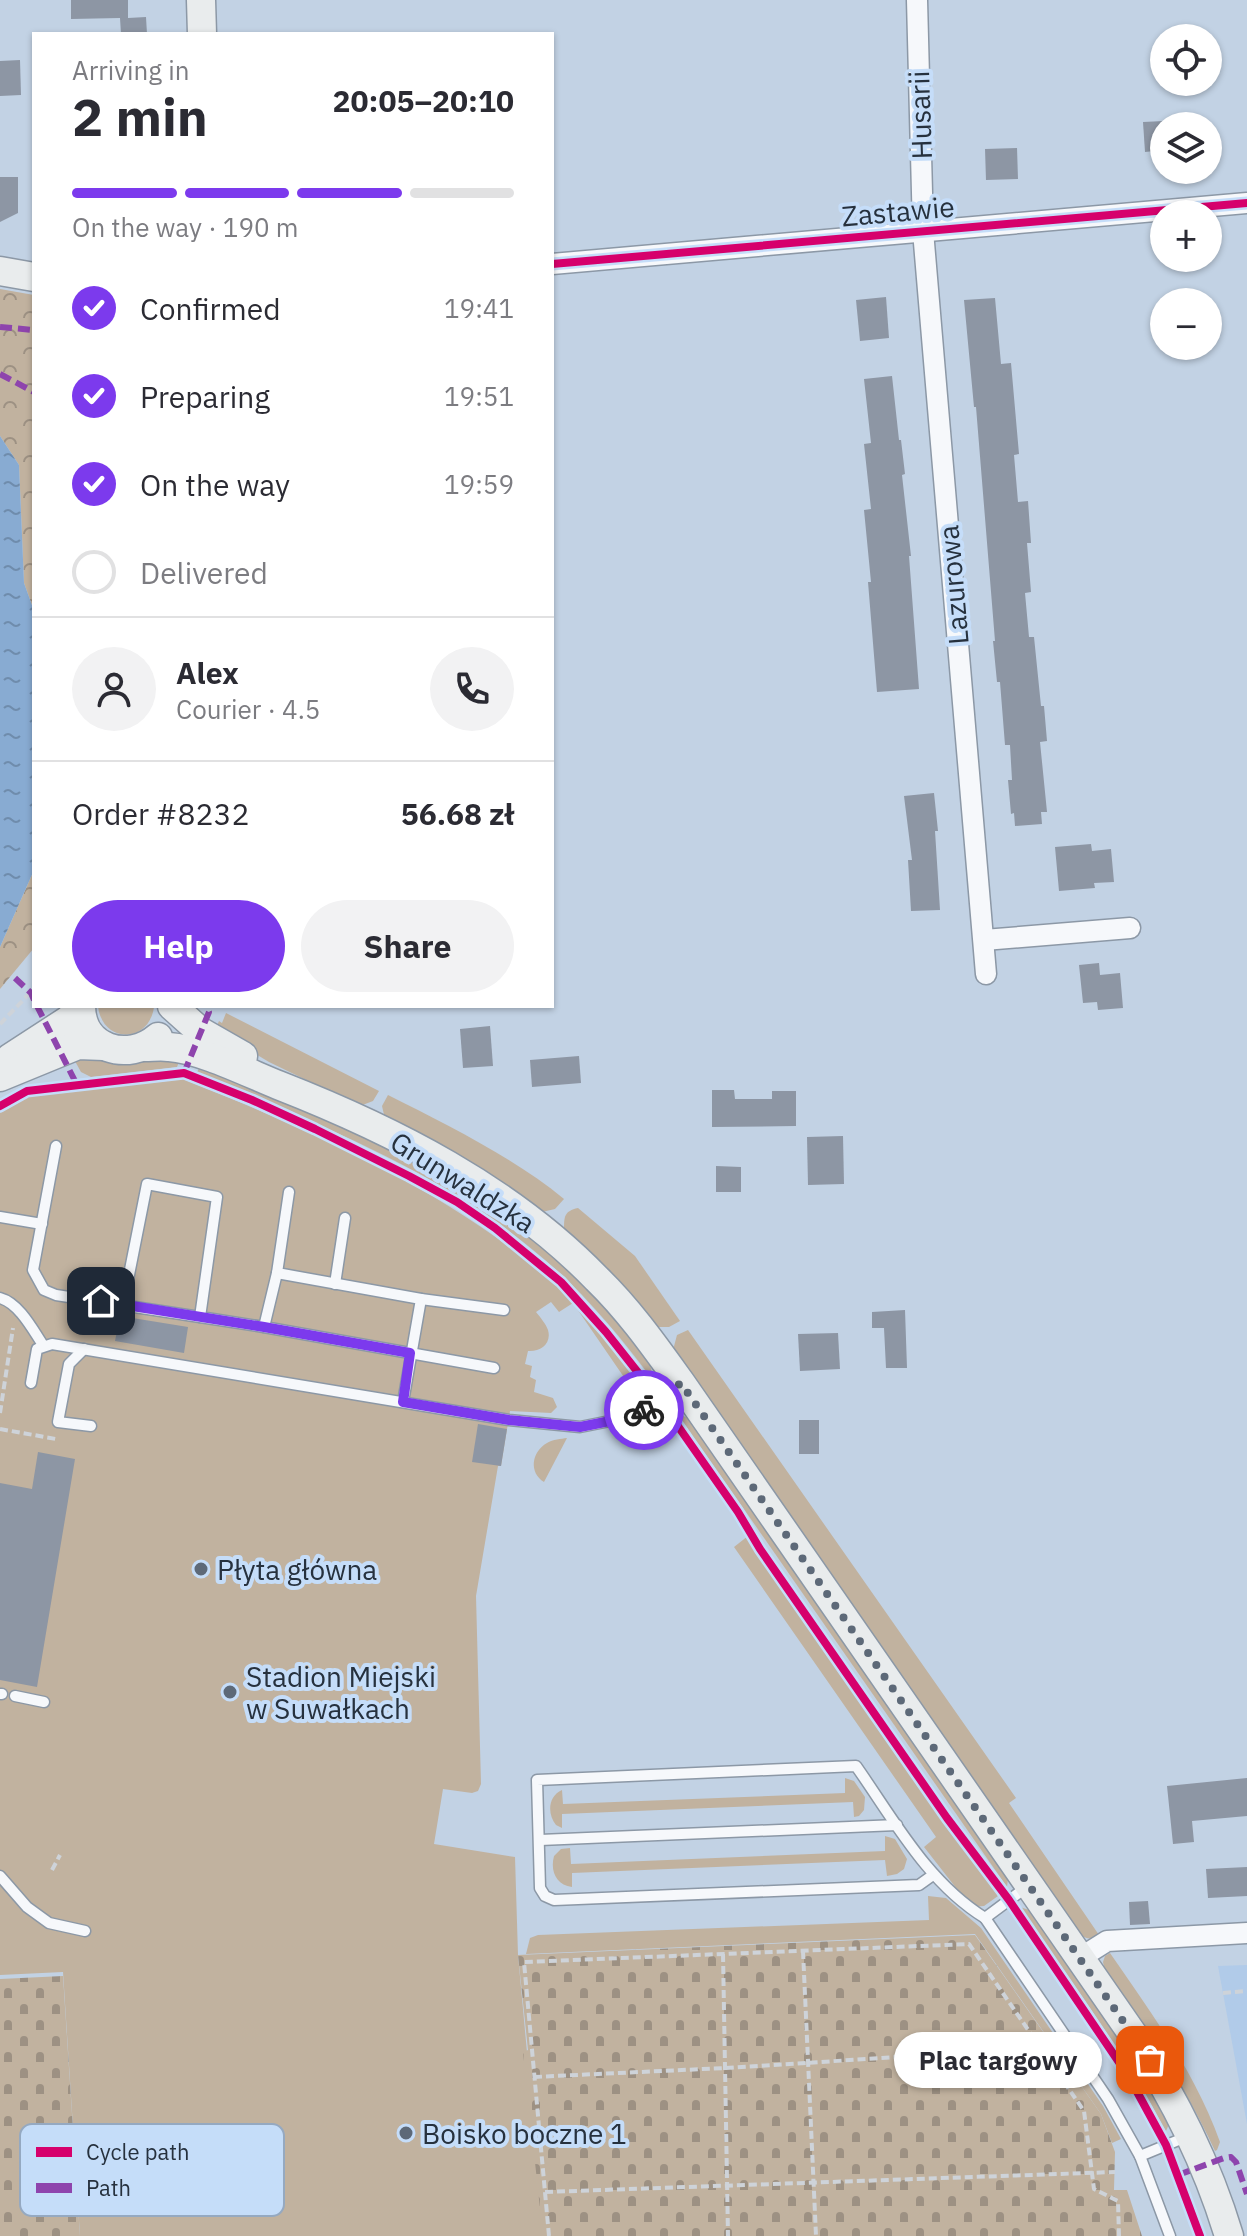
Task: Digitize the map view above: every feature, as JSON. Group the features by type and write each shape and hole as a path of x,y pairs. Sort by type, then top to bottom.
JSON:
{"main road":[{"path":"201,0 202,32"},
{"path":"0,271 32,277"},
{"path":"0,1065 70,1019 78,1008"},
{"path":"80,1008 85,1026 104,1046"},
{"path":"145,1047 165,1027 170,1008"},
{"name":"Grunwaldzka","path":"173,1008 201,1032 319,1101 441,1162 510,1205 598,1279 681,1383 1157,2072 1192,2134 1229,2236"},
{"name":"Grunwaldzka","path":"0,1077 78,1045 131,1051 145,1047 170,1047 193,1052 319,1101"}],"street":[{"name":"Husarii","path":"917,0 923,231"},
{"name":"Zastawie","path":"554,264 1247,203"},
{"name":"Lazurowa","path":"923,231 986,974"},
{"path":"984,940 1130,928"},
{"path":"1080,1958 1107,1941 1247,1933"}],"lane":[{"path":"56,1146 33,1270 44,1290 56,1295 264,1327 494,1368"},
{"path":"123,1305 147,1184 217,1197 200,1317"},
{"path":"264,1327 277,1273 289,1192"},
{"path":"0,1217 42,1224"},
{"path":"335,1284 345,1218"},
{"path":"277,1273 421,1299 504,1310"},
{"path":"0,1298 6,1299 27,1321 43,1345"},
{"path":"403,1402 421,1299"},
{"path":"31,1383 37,1349 52,1344 509,1420 580,1427 635,1416 681,1383"},
{"path":"84,1349 69,1364 58,1422 91,1426"},
{"path":"15,1696 44,1702"},
{"path":"933,1875 919,1885 554,1900 545,1896 540,1888 537,1780 856,1766 933,1875 985,1918 1108,2099 1140,2156 1170,2236"},
{"path":"540,1840 897,1825"},
{"path":"0,1876 27,1907 49,1923 85,1931"},
{"path":"985,1918 1030,1885"},
{"path":"1140,2156 1192,2134"}],"path":[{"path":"0,1024 32,991"},
{"path":"0,1413 13,1328"},
{"path":"0,1429 57,1439"},
{"path":"52,1870 60,1855"},
{"path":"549,2236 524,1962 969,1944 1084,2111 1094,2189 1118,2201 1119,2236"},
{"path":"803,1950 816,2236"},
{"path":"723,1954 728,2236"},
{"path":"1223,1993 1247,1991"},
{"path":"534,2077 1041,2048"},
{"path":"545,2192 1115,2172"}],"shaded area":[{"path":"1247,1965 1247,2124 1218,1966"}],"green space":[{"path":"0,289 32,295 32,605 24,583 19,465 0,436"},
{"path":"32,875 32,950 0,989 0,947"},
{"path":"98,1008 154,1008 144,1028 126,1035 116,1033 101,1018"},
{"path":"226,1013 379,1091 373,1101 360,1106 269,1062 215,1030"},
{"path":"71,1054 181,1057 177,1067 91,1077 81,1072"},
{"path":"201,1065 371,1140 426,1169 478,1202 529,1238 576,1278 641,1349 650,1364 652,1379 582,1295 550,1264 495,1221 414,1171 371,1149 197,1072"},
{"name":"Stadion Miejski w Suwałkach","path":"183,1079 331,1142 426,1192 515,1251 569,1297 647,1391 633,1399 618,1397 630,1386 573,1303 559,1312 551,1302 536,1312 549,1335 547,1343 541,1348 528,1351 525,1364 532,1366 530,1377 536,1380 534,1392 553,1398 557,1407 551,1413 510,1411 476,1596 481,1784 478,1791 472,1793 443,1789 434,1844 515,1857 518,1955 544,2236 80,2236 79,2216 284,2216 284,2124 73,2124 63,1972 0,1975 0,1113 30,1096"},
{"path":"388,1095 502,1156 564,1199 555,1209 542,1212 385,1119 382,1106"},
{"path":"578,1208 635,1256 680,1321 669,1327 656,1327 564,1230 566,1215"},
{"path":"688,1330 1016,1798 1009,1803 1099,1935 1088,1938 1079,1932 673,1350 677,1335"},
{"path":"677,1413 692,1420 1008,1879 1007,1887"},
{"path":"567,1438 544,1482 534,1468 535,1457 549,1442"},
{"path":"748,1536 998,1896 984,1906 971,1907 924,1847 936,1837 734,1547"},
{"path":"845,1778 854,1781 865,1797 864,1810 859,1816 854,1817 853,1802 562,1814 562,1828 553,1821 550,1811 554,1796 562,1790 563,1804 845,1793"},
{"path":"885,1836 895,1839 907,1859 904,1869 887,1876 885,1860 572,1873 572,1887 558,1880 553,1867 554,1856 561,1849 570,1848 571,1864 885,1851"},
{"path":"928,1896 946,1898 981,1928 1103,2106 1121,2139 1112,2143 1101,2114 975,1934 526,1954 530,1938 538,1935 929,1920"},
{"path":"1020,1907 1032,1911 1153,2089 1170,2122 1166,2131 1115,2045"},
{"path":"975,1935 1101,2114 1115,2152 1114,2190 1127,2190 1142,2236 543,2236 523,2052 528,2050 518,1955"},
{"path":"1110,1953 1185,2068 1210,2116 1220,2142 1217,2150 1164,2058 1105,1971 1103,1962"},
{"path":"63,1976 73,2124 20,2124 20,2216 79,2216 80,2236 0,2236 0,1979"}],"water":[{"path":"0,436 19,465 24,583 32,605 32,875 0,947"}],"building":[{"path":"71,0 128,0 128,18 146,17 147,32 121,32 120,18 71,19"},
{"path":"20,60 21,95 0,96 0,61"},
{"path":"1143,122 1150,122 1150,151 1145,152"},
{"path":"1017,148 1018,179 986,180 985,149"},
{"path":"0,177 18,177 18,213 0,222"},
{"path":"886,297 889,338 860,341 856,300"},
{"path":"995,298 1001,364 1011,363 1019,454 1014,455 1018,502 1028,501 1031,592 1025,593 1029,637 1034,637 1047,741 1040,742 1047,812 1041,812 1042,824 1015,826 1008,780 1012,780 1010,745 1005,745 993,641 976,407 964,300"},
{"path":"892,376 905,474 902,475 911,556 919,689 877,692 864,510 871,509 864,444 871,443 864,379"},
{"path":"934,793 940,910 911,911 908,860 912,860 904,796"},
{"path":"1091,844 1092,851 1111,849 1114,882 1094,883 1095,888 1059,891 1055,847"},
{"path":"1099,963 1100,975 1120,973 1123,1008 1098,1010 1097,1002 1083,1003 1079,965"},
{"path":"490,1026 493,1066 463,1068 460,1029"},
{"path":"579,1056 581,1083 532,1087 530,1060"},
{"path":"712,1090 734,1090 735,1099 772,1099 772,1091 796,1091 796,1126 712,1127"},
{"path":"843,1136 844,1184 808,1185 807,1137"},
{"path":"716,1166 741,1167 741,1192 716,1192"},
{"path":"905,1310 907,1368 886,1368 884,1328 872,1328 872,1312"},
{"path":"120,1316 188,1327 184,1353 115,1341"},
{"path":"838,1333 840,1369 800,1371 798,1334"},
{"path":"799,1420 819,1420 819,1454 799,1454"},
{"path":"478,1424 507,1429 501,1466 472,1462"},
{"path":"38,1452 75,1459 37,1687 0,1680 0,1483 32,1489"},
{"path":"1247,1778 1247,1816 1192,1821 1194,1842 1173,1844 1167,1786"},
{"path":"1247,1867 1247,1896 1208,1898 1206,1869"},
{"path":"1148,1901 1150,1924 1130,1925 1129,1902"}],"marked path":[{"path":"0,327 32,330"},
{"path":"0,374 32,391"},
{"path":"15,978 32,995"},
{"path":"38,1008 77,1085"},
{"path":"184,1073 209,1012 207,1008"},
{"path":"1178,2175 1231,2157 1236,2162 1247,2194"}],"cycle path":[{"path":"554,264 1247,203"},
{"path":"0,1106 27,1091 184,1073 315,1129 457,1202 495,1228 561,1282 659,1399 738,1512 760,1549 947,1818 1009,1900 1129,2077 1166,2145 1200,2236"}],"way so far":[{"path":"644,1410 681,1383 1150,2060"}],"place":[{"name":"Płyta główna","path":"201,1569"},
{"name":"Stadion Miejski w Suwałkach","path":"230,1692"},
{"name":"Plac targowy","path":"1150,2060"},
{"name":"Boisko boczne 1","path":"406,2133"}],"route":[{"path":"101,1301 410,1353 403,1402 509,1420 580,1427 635,1416 644,1410"}]}
